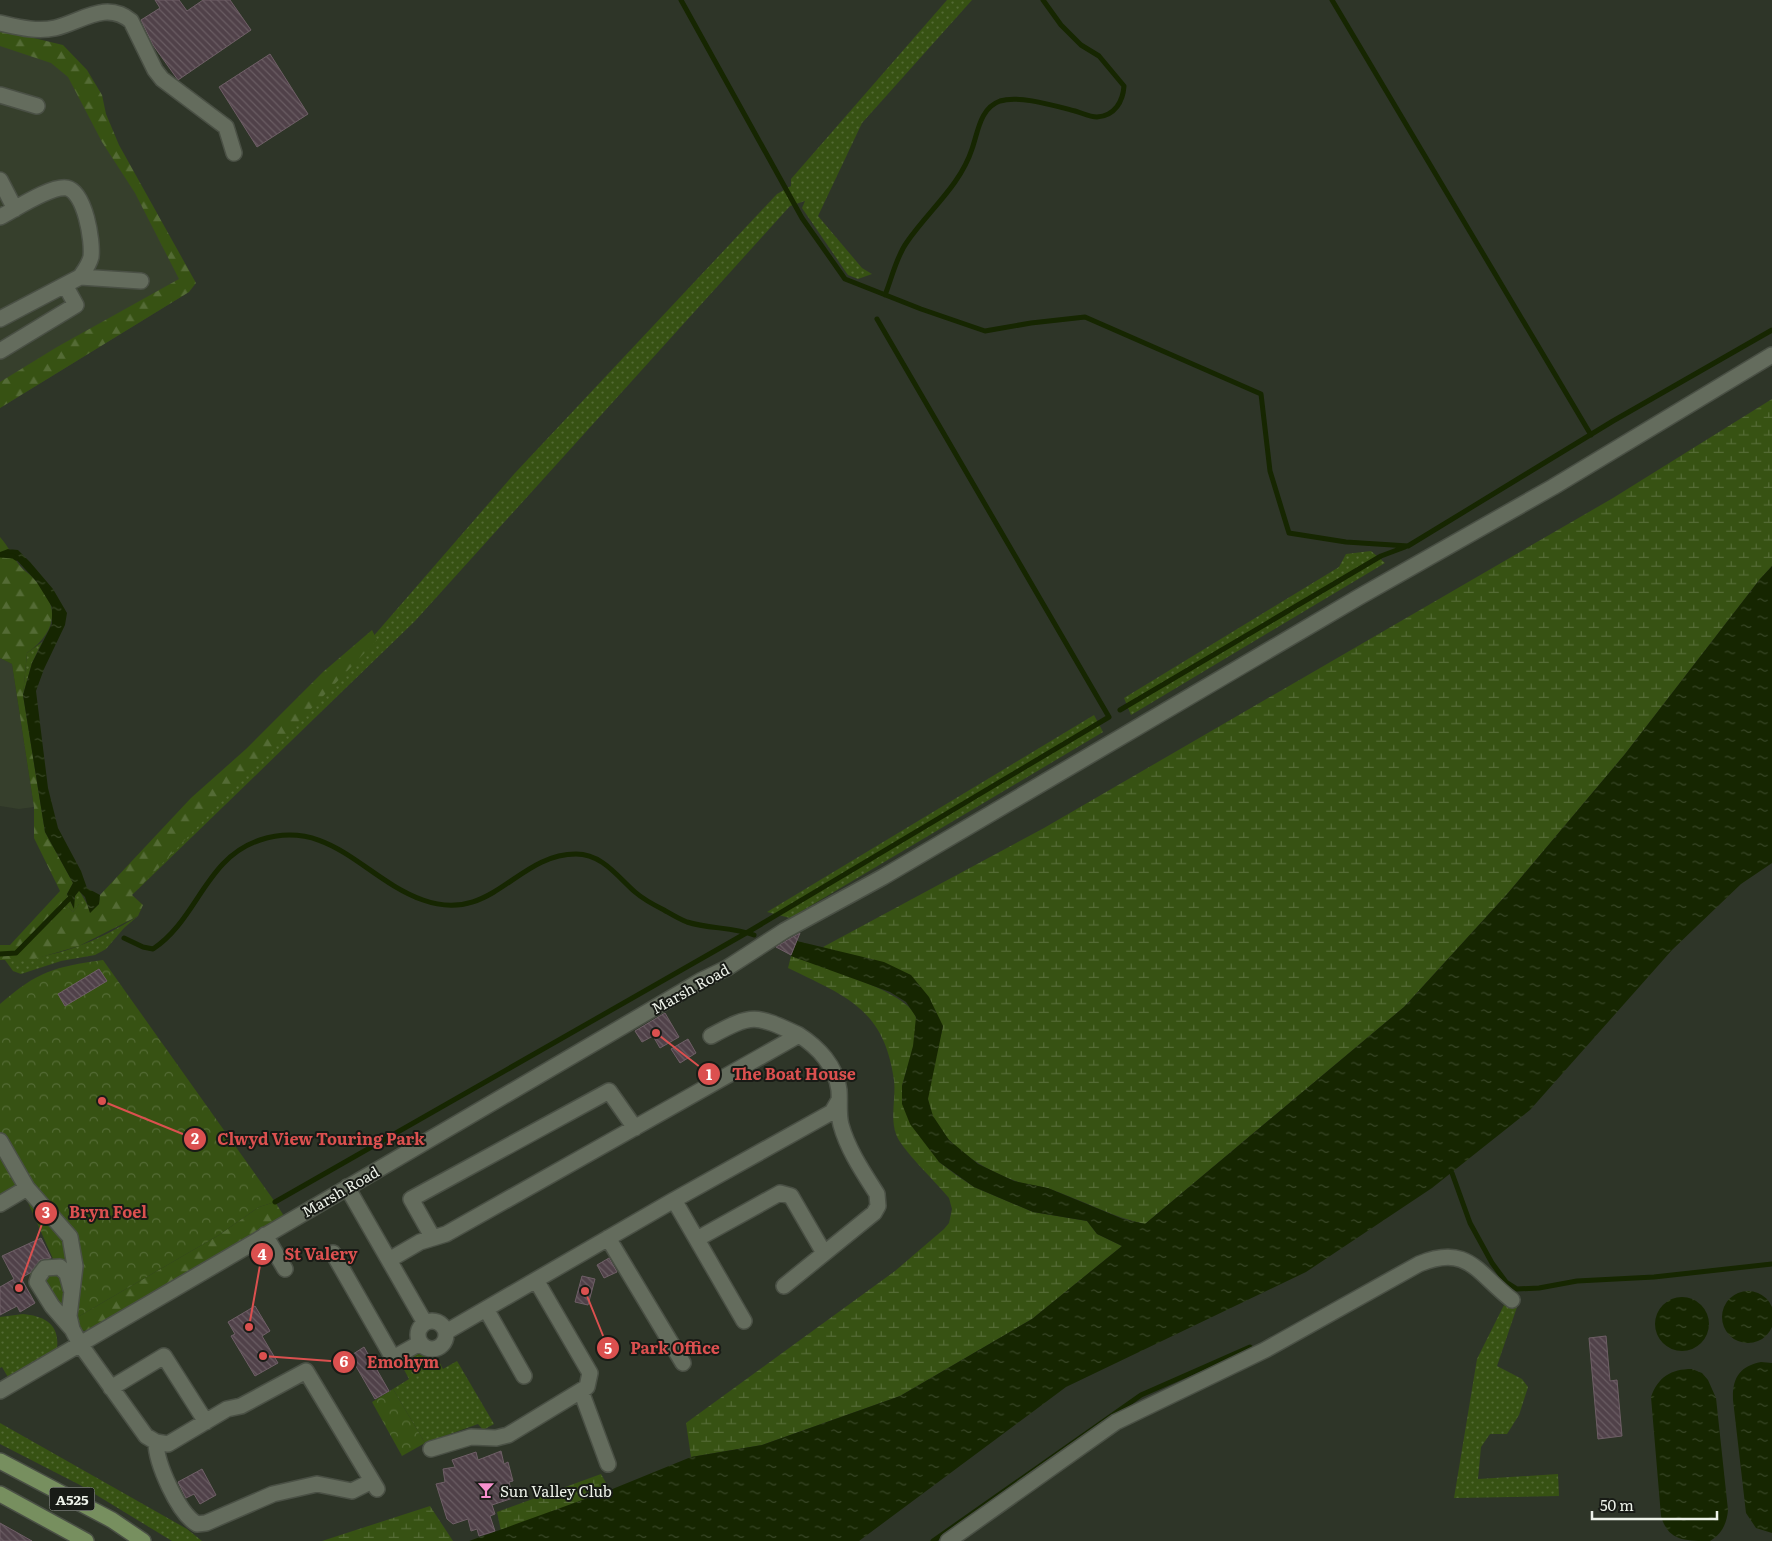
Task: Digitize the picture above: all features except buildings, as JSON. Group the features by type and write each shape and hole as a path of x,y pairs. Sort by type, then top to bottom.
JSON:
{"main road":[{"name":"A525","path":"0,1461 112,1520 143,1541"},
{"name":"A525","path":"0,1494 86,1541"}],"street":[{"path":"0,23 42,30 56,28 96,12 108,10 126,16 131,21 155,70 162,79 226,127 234,153"},
{"path":"0,95 37,106"},
{"path":"0,180 15,209"},
{"path":"0,217 55,189 66,188 74,191 81,201 90,235 91,256 88,267 80,277 0,319"},
{"path":"80,277 141,282"},
{"path":"0,351 76,305 65,284"},
{"name":"Marsh Road","path":"0,1391 702,980 727,968 784,931 883,877 1358,597 1553,487 1772,355"},
{"path":"711,1036 735,1023 756,1018 799,1035 812,1043 828,1062 835,1076 842,1126 854,1156 878,1201 874,1213 784,1286"},
{"path":"389,1260 420,1242 446,1234 799,1035"},
{"path":"432,1238 410,1199 610,1091 635,1128"},
{"path":"446,1332 674,1200 832,1112 839,1100"},
{"path":"0,1141 27,1188 70,1237 75,1266 69,1316 72,1329"},
{"path":"347,1187 425,1323"},
{"path":"0,1204 27,1188"},
{"path":"698,1239 780,1193 791,1196 824,1253"},
{"path":"674,1200 744,1321"},
{"path":"265,1235 285,1269"},
{"path":"608,1238 684,1363"},
{"path":"333,1253 393,1358 420,1342"},
{"path":"948,1541 1116,1422 1264,1350 1419,1264 1437,1256 1457,1257 1474,1267 1512,1300"},
{"path":"71,1291 67,1274 60,1267 45,1268 39,1276 37,1282 52,1306 72,1329 80,1344 146,1436 156,1442 168,1444 227,1409 241,1406 306,1371 374,1485 352,1491 317,1484 273,1494 206,1524 197,1524 187,1516 168,1483 158,1460 156,1442"},
{"path":"431,1449 471,1437 496,1438 508,1435 587,1387 590,1373 536,1280"},
{"path":"486,1309 524,1376"},
{"path":"438,1322 446,1332 446,1341 440,1348 430,1349 420,1342 419,1331 425,1323 438,1322"},
{"path":"111,1388 164,1356 206,1422"},
{"path":"581,1390 608,1464"}],"shaded area":[{"path":"0,30 65,58 189,292 0,408"},
{"path":"0,658 12,664 34,807 19,809 0,806"}],"green space":[{"path":"947,0 972,0 862,123 818,216 862,268 872,274 858,279 848,275 802,208 805,201 790,206 415,621 132,895 371,639 515,473 777,194 791,186 791,179"},
{"path":"0,30 63,45 87,70 102,95 106,114 119,145 196,283 189,292 0,408 0,382 57,347 179,279 135,193 102,142 68,77 51,63 0,46"},
{"path":"1772,399 1772,566 1625,754 1508,893 1404,1007 1145,1224 1121,1217 1050,1189 1017,1182 986,1168 960,1150 939,1128 932,1114 928,1094 943,1026 823,947 1044,828 1613,498"},
{"path":"0,537 20,566 43,589 52,609 50,627 45,636 27,653 23,695 45,832 73,883 67,894 65,904 73,912 79,904 87,904 90,912 99,904 100,895 191,798 246,749 323,672 372,630 377,640 132,895 143,905 138,916 79,946 31,960 0,960 0,945 10,945 60,891 34,838 34,807 12,664 0,658"},
{"path":"1371,551 1385,563 1131,715 1124,698 1339,567 1346,554"},
{"path":"42,642 32,663 23,695 27,653"},
{"path":"1094,715 1103,732 790,918 767,912"},
{"path":"79,890 87,904 79,904 73,912 65,904 67,894 73,907 75,896"},
{"path":"138,916 124,928 106,949 95,955 61,961 21,974 13,971 5,960 41,957 58,953 91,941"},
{"path":"791,956 881,989 910,1008 916,1018 916,1034 902,1086 939,1162 974,1187 1033,1212 1087,1221 1097,1234 1122,1246 1032,1319 900,1396 762,1445 691,1457 686,1423 895,1271 944,1229 949,1223 952,1209 949,1198 904,1148 896,1134 893,1121 894,1080 889,1056 881,1036 871,1020 859,1007 844,997 788,968"},
{"path":"103,960 275,1202 259,1207 219,1235 76,1318 46,1303 29,1274 54,1261 26,1198 0,1213 0,1004 25,984 47,972 72,965"},
{"path":"275,1202 284,1216 281,1221 101,1328 82,1331 76,1318 219,1235 259,1207"},
{"path":"1508,1297 1517,1307 1497,1366 1522,1379 1528,1387 1519,1415 1507,1434 1490,1434 1481,1447 1478,1479 1558,1474 1559,1496 1454,1498 1477,1359"},
{"path":"23,1314 44,1319 53,1327 56,1333 57,1348 42,1361 9,1379 2,1367 0,1368 0,1317"},
{"path":"420,1350 428,1355 436,1356 443,1369 457,1361 494,1424 483,1430 478,1424 425,1443 393,1389 409,1379 400,1362"},
{"path":"393,1389 425,1443 402,1456 372,1402"},
{"path":"0,1423 187,1529 202,1541 172,1541 80,1485 0,1444"},
{"path":"601,1474 610,1490 501,1531 497,1512"},
{"path":"430,1506 453,1541 322,1541"}],"water":[{"path":"8,549 18,550 30,562 53,589 67,613 65,625 44,669 36,691 48,788 58,828 81,871 87,888 100,895 99,904 90,913 85,897 79,891 75,896 74,909 67,894 73,883 45,832 23,695 32,663 52,624 52,607 36,581 13,556 0,555 0,552"},
{"path":"1772,566 1772,863 1741,884 1672,950 1530,1110 1432,1188 1306,1272 1066,1387 859,1541 469,1541 610,1490 691,1457 762,1445 900,1396 1032,1319 1122,1246 1097,1234 1087,1221 1033,1212 974,1187 939,1162 910,1124 902,1104 902,1086 913,1046 916,1017 906,1002 890,992 791,956 797,941 884,962 911,975 929,997 943,1026 928,1099 933,1116 949,1140 978,1164 1014,1181 1048,1188 1123,1219 1145,1224 1404,1007 1508,893 1625,754"},
{"path":"1743,1291 1753,1291 1767,1298 1774,1312 1774,1322 1767,1336 1753,1343 1743,1343 1733,1339 1726,1332 1722,1322 1722,1312 1726,1302 1733,1295"},
{"path":"1682,1297 1692,1299 1701,1305 1707,1314 1709,1324 1707,1334 1701,1343 1692,1349 1682,1351 1672,1349 1663,1343 1657,1334 1655,1324 1657,1314 1663,1305 1672,1299"},
{"path":"1761,1362 1772,1363 1772,1533 1756,1528 1746,1513 1733,1400 1734,1385 1739,1374 1748,1367"},
{"path":"1684,1369 1692,1369 1702,1373 1708,1380 1716,1398 1728,1510 1723,1528 1710,1541 1685,1540 1673,1535 1664,1524 1661,1516 1651,1397 1657,1384 1666,1376"}],"waterway":[{"path":"681,0 802,218 845,279 921,309 985,331 1031,323 1085,317 1261,394 1270,471 1289,533 1346,542 1408,546 1613,421 1772,330"},
{"path":"885,295 903,248 960,175 967,162 981,121 993,104 1008,100 1027,100 1097,117 1109,114 1120,102 1124,86 1099,56 1081,45 1061,25 1043,0"},
{"path":"1332,0 1591,435"},
{"path":"275,1202 748,932 1109,717 877,319"},
{"path":"1120,710 1381,556 1405,547"},
{"path":"0,555 16,558"},
{"path":"124,938 143,947 153,949 181,922 226,860 241,849 260,840 285,835 307,837 327,843 402,890 423,900 447,905 468,903 486,896 536,865 555,857 576,854 585,855 609,867 641,897 687,922 754,935"},
{"path":"0,954 16,953 70,898"},
{"path":"1452,1173 1470,1223 1492,1263 1506,1282 1517,1289 1539,1288 1577,1281 1654,1277 1772,1264"},
{"path":"933,1541 1141,1395 1250,1347"}],"place":[{"name":"The Boat House","path":"656,1033"},
{"name":"Clwyd View Touring Park","path":"102,1101"},
{"name":"Bryn Foel","path":"19,1288"},
{"name":"Park Office","path":"585,1291"},
{"name":"St Valery","path":"249,1327"},
{"name":"Emohym","path":"263,1356"},
{"name":"Sun Valley Club","path":"486,1490"}]}
